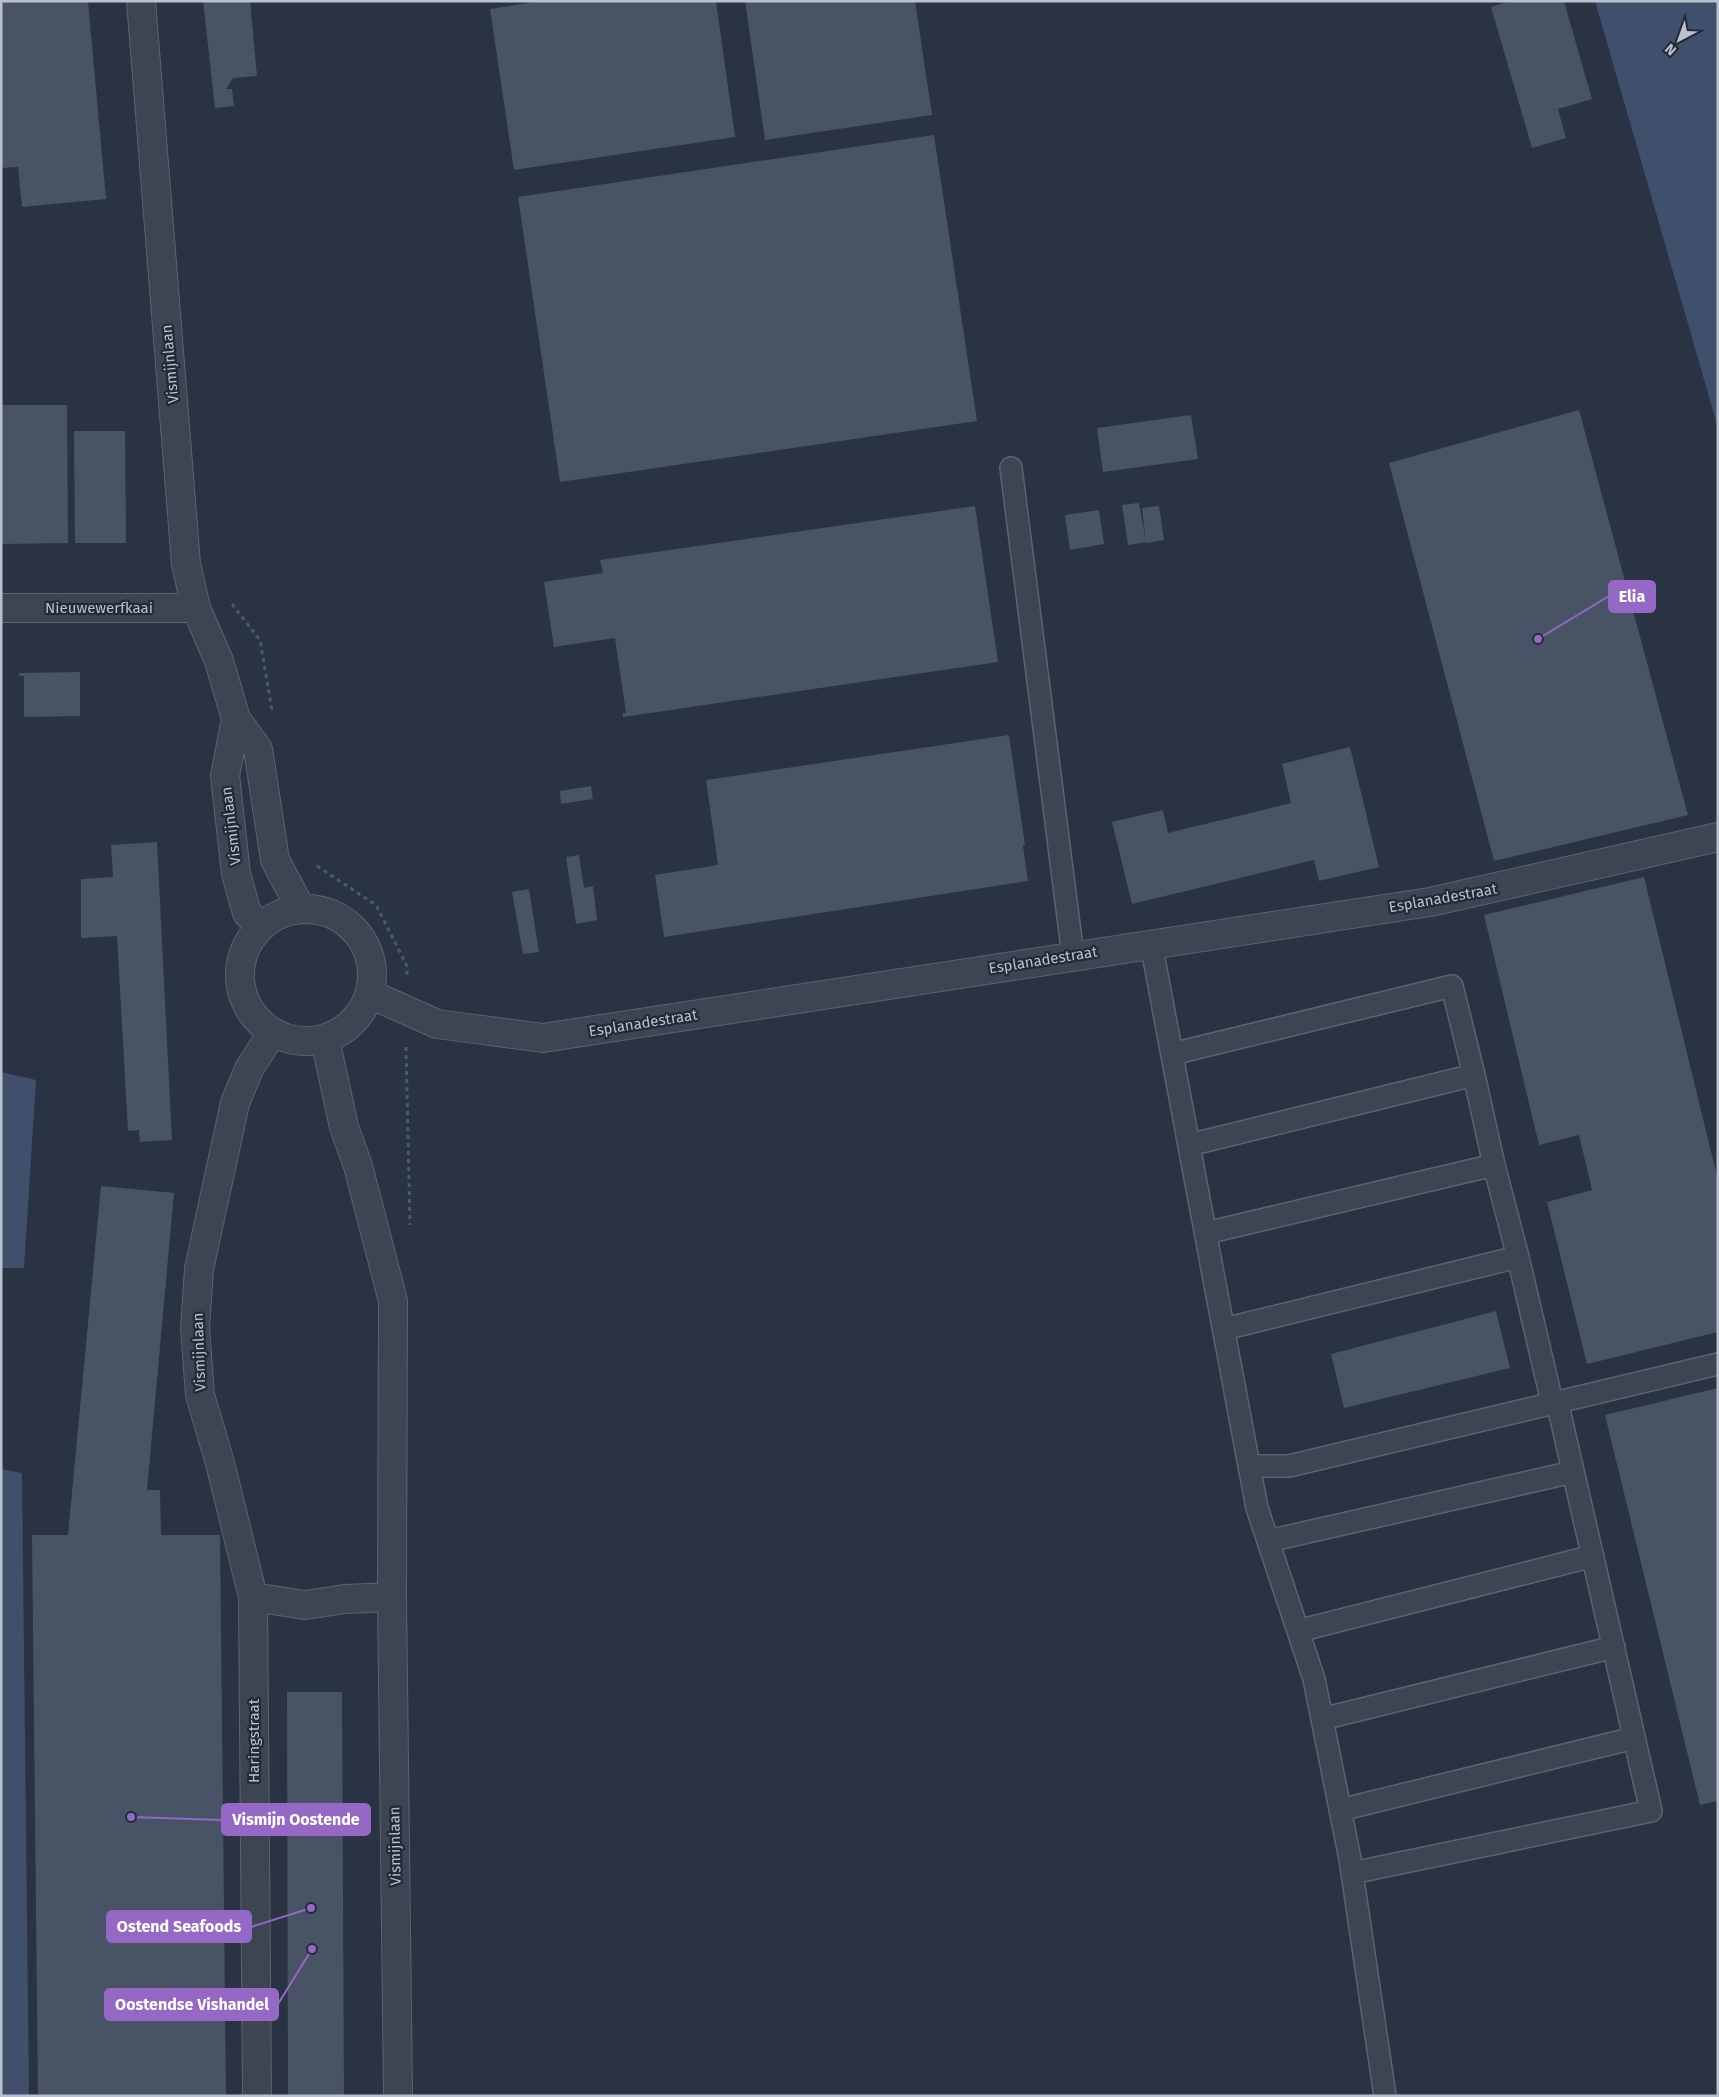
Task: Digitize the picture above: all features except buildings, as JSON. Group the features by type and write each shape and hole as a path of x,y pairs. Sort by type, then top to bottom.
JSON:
{"street":[{"name":"Vismijnlaan","path":"140,1 186,564 196,608 219,661 236,719 258,749 274,860 301,909"},
{"name":"Nieuwewerfkaai","path":"1,608 196,608"},
{"name":"Vismijnlaan","path":"236,719 225,776 236,874 247,913 260,927"},
{"name":"Esplanadestraat","path":"370,994 437,1024 543,1038 1430,902 1718,837"},
{"path":"301,909 333,914 358,934 372,962 370,994 354,1023 325,1040 307,1042 289,1039 272,1033 254,1017 243,995 240,971 246,947 260,927 279,914 301,909"},
{"name":"Vismijnlaan","path":"253,1597 220,1464 200,1395 195,1328 200,1269 235,1103 249,1069 272,1033"},
{"name":"Vismijnlaan","path":"325,1040 344,1127 358,1166 393,1301 392,1597 398,2096"},
{"path":"253,1597 305,1605 345,1599 392,1597"},
{"name":"Haringstraat","path":"253,1597 257,2096"}],"lane":[{"path":"1011,468 1073,956"},
{"path":"1151,944 1257,1508 1314,1679 1352,1873 1385,2096"},
{"path":"1172,1054 1452,986 1494,1165 1573,1472 1651,1811 1352,1873"},
{"path":"1189,1145 1474,1075"},
{"path":"1206,1233 1494,1165"},
{"path":"1224,1329 1518,1257"},
{"path":"1250,1466 1289,1466 1718,1364"},
{"path":"1268,1541 1573,1472"},
{"path":"1298,1631 1592,1556"},
{"path":"1322,1719 1614,1648"},
{"path":"1340,1810 1634,1738"}],"path":[{"path":"231,602 260,640 272,715"},
{"path":"314,864 376,905 408,966 406,1009"}],"water":[{"path":"1595,1 1718,1 1718,428"},
{"path":"1,1072 36,1080 24,1268 2,1268 1,1273"},
{"path":"1,1469 22,1473 29,2096 1,2096"}],"place":[{"name":"Elia","path":"1538,639"},
{"name":"Vismijn Oostende","path":"131,1817"},
{"name":"Ostend Seafoods","path":"311,1908"},
{"name":"Oostendse Vishandel","path":"312,1949"}]}
